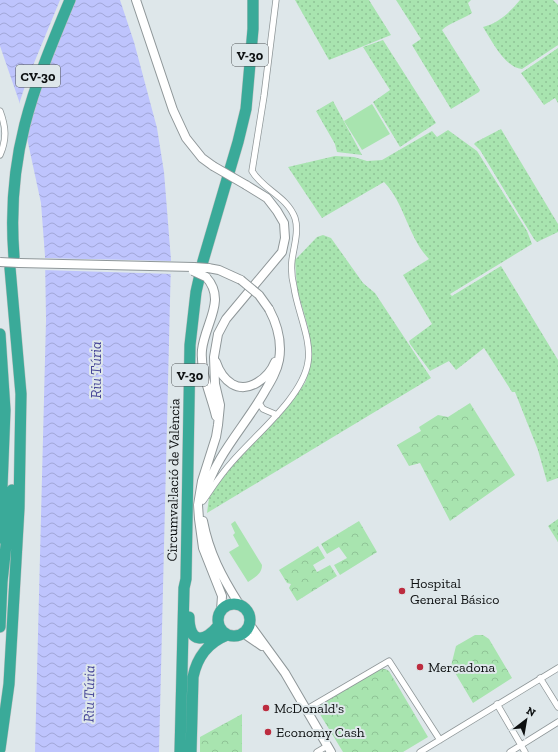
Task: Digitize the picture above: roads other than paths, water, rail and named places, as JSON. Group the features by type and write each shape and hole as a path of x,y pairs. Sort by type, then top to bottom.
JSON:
{"highway":[{"path":"15,154 23,106 33,76 65,0"},
{"name":"CV-30","path":"19,508 21,500 24,395 20,313 11,263 15,154 27,109 38,77 70,0"},
{"name":"Circumval·lació de València","path":"180,752 184,588 186,579 190,345 196,292 203,261 238,142 246,109 253,29 253,0"},
{"path":"246,109 254,77 260,30 260,0"},
{"path":"0,749 9,684 19,508 21,416 11,263"},
{"path":"0,334 5,410 0,538"},
{"path":"0,627 2,582 15,452 19,383"},
{"path":"186,579 189,589 189,624 191,632 194,636 202,639 207,638 219,625"},
{"path":"191,752 193,677 196,665 202,652 220,638 228,635 237,636 247,629 251,618 248,610 239,604 229,604 221,610 218,617 219,625 228,635"}],"main road":[{"path":"136,0 173,110 186,138 202,158 267,198 277,210 284,223 286,238 282,252 226,319 218,334 214,357 215,384 220,405 218,425 216,438 202,481 198,512 203,548 222,596 221,610"},
{"path":"11,263 194,269 208,268 219,270 241,280 259,295 269,309 274,319 279,340 279,359 274,375 259,403 220,461 208,484 203,501 202,516 210,550 221,576 239,604"},
{"path":"194,269 206,277 214,287 216,301 205,339 202,358 218,425"},
{"path":"214,357 220,373 233,385 247,387 263,380 274,364 279,340"},
{"path":"247,629 273,655 307,709 314,721 316,729 329,749"}],"street":[{"path":"203,501 231,463 277,415 302,382 309,361 308,349 294,287 292,262 296,230 295,218 283,200 255,177 252,171 264,96 276,0"},
{"path":"0,111 6,127 5,144 0,155"},
{"path":"259,403 263,409 277,415"},
{"path":"307,709 389,661 440,740"},
{"path":"422,751 558,668"},
{"path":"540,678 558,707"},
{"path":"497,704 525,752"},
{"path":"510,752 558,722"},
{"path":"317,752 329,749"}],"water":[{"name":"Riu Túria","path":"0,0 120,0 134,42 157,128 164,172 171,260 159,752 35,752 46,320 45,256 41,203 19,101 0,46"}],"place":[{"name":"Hospital General Básico","path":"402,591"},
{"name":"Mercadona","path":"420,667"},
{"name":"McDonald's","path":"266,708"},
{"name":"Economy Cash","path":"268,732"}]}
